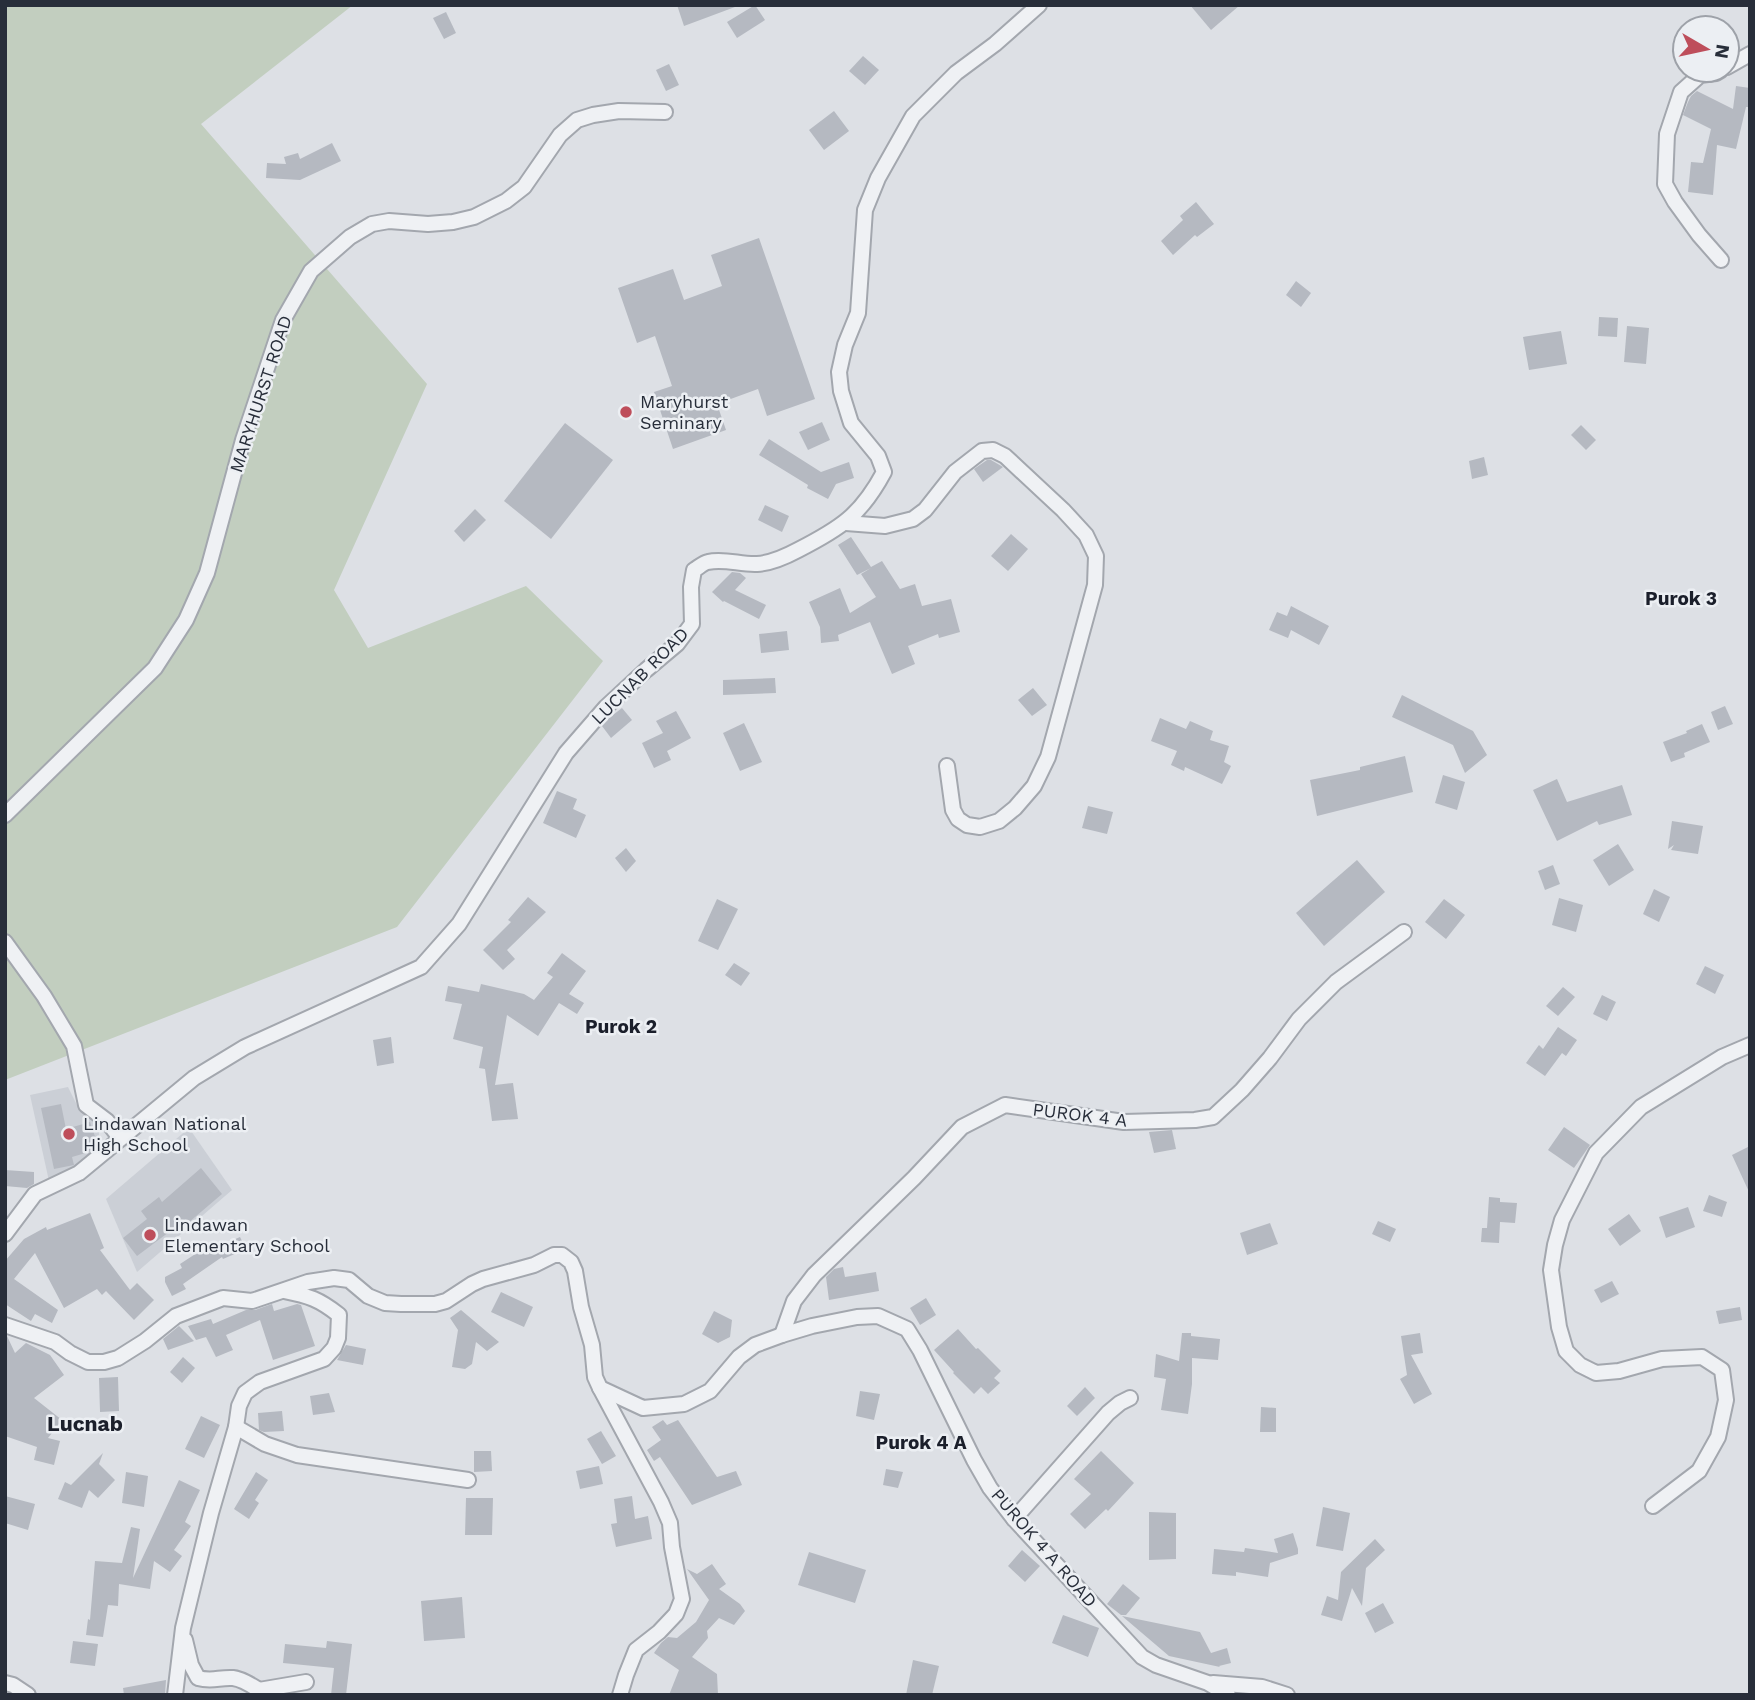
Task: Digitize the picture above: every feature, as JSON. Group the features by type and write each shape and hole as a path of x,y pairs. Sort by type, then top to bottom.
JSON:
{"street":[{"name":"LUCNAB ROAD","path":"5,1234 35,1194 79,1173 194,1078 245,1047 421,967 459,924 566,753 606,708 677,644 692,624 691,587 694,570 708,562 732,561 757,565 781,559 846,523 869,498 884,472 878,456 851,423 841,391 839,372 845,345 858,313 865,210 878,178 913,116 956,73 995,44 1039,5"},
{"path":"1690,84 1681,92 1667,134 1665,184 1699,235 1721,260"},
{"name":"MARYHURST ROAD","path":"5,815 155,668 186,621 207,573 243,440 283,320 311,271 350,237 372,224 389,221 428,224 453,222 474,217 506,201 524,187 560,135 577,120 619,111 665,112"},
{"path":"846,523 885,526 913,519 925,510 955,472 982,451 993,450 1005,456 1063,510 1086,535 1096,556 1096,585 1048,757 1034,786 1015,808 999,821 980,827 967,825 958,820 953,810 947,766"},
{"name":"PUROK 4 A","path":"782,1335 794,1301 814,1275 914,1178 962,1127 1005,1105 1124,1122 1213,1117 1270,1058 1299,1018 1336,982 1404,932"},
{"path":"5,942 44,996 74,1046 86,1105 107,1121 120,1138"},
{"path":"1654,1506 1699,1471 1718,1437 1726,1400 1722,1370 1702,1357 1662,1359 1619,1371 1596,1373 1580,1365 1566,1351 1559,1327 1551,1270 1555,1245 1562,1220 1596,1153 1641,1107 1722,1057 1750,1045"},
{"path":"5,1325 55,1342 88,1362 104,1362 118,1358 145,1341 176,1316 223,1298 252,1301 308,1282 334,1278 349,1280 368,1296 385,1303 435,1304 446,1301 483,1279 534,1265 554,1255 562,1255 572,1262 575,1272 592,1345 595,1377 670,1523 682,1599 676,1614 636,1650 620,1695"},
{"path":"175,1695 183,1628 244,1394 260,1382 324,1359 334,1348 338,1338 339,1315 308,1296 283,1291"},
{"name":"PUROK 4 A ROAD","path":"600,1388 643,1408 684,1404 710,1391 739,1357 755,1346 782,1335 857,1317 878,1316 907,1329 974,1460 990,1488 1014,1519 1142,1657 1156,1665 1208,1683 1228,1695"},
{"path":"1014,1519 1108,1413 1130,1398"},
{"path":"236,1427 265,1444 296,1455 468,1480"},
{"path":"183,1628 191,1665 198,1678 209,1681 231,1678 246,1682 260,1692 306,1682"},
{"name":"PUROK 4 A ROAD","path":"1208,1683 1262,1687 1287,1695"},
{"path":"5,1684 13,1685 28,1695"}],"shaded area":[{"name":"Lindawan National High School","path":"68,1087 79,1109 96,1118 102,1150 49,1181 30,1095"},
{"name":"Lindawan Elementary School","path":"189,1128 232,1190 137,1272 106,1199"}],"green space":[{"path":"5,5 353,5 201,124 427,384 334,590 368,648 526,586 603,661 397,927 5,1080"}],"building":[{"path":"677,5 735,5 735,7 684,26"},
{"path":"755,5 765,20 737,38 727,22"},
{"path":"1190,5 1240,5 1211,30"},
{"path":"446,12 456,33 444,39 433,18"},
{"path":"863,56 879,70 865,85 849,71"},
{"path":"669,64 679,85 666,91 656,70"},
{"path":"1736,86 1750,88 1750,107 1746,107 1736,149 1717,145 1713,195 1688,192 1691,162 1703,163 1711,129 1683,115 1688,102 1697,91 1733,109"},
{"path":"834,111 849,131 824,150 809,130"},
{"path":"332,143 341,161 300,180 266,178 267,163 286,164 284,157 298,153 300,159"},
{"path":"1196,202 1214,224 1197,237 1195,235 1173,255 1161,241 1183,220 1180,216"},
{"path":"759,238 815,399 767,416 758,389 717,404 726,430 673,449 654,392 672,386 655,336 637,343 618,288 673,269 684,300 722,286 711,255"},
{"path":"1296,281 1311,293 1301,307 1286,295"},
{"path":"1599,317 1618,318 1617,337 1598,336"},
{"path":"1627,326 1649,328 1646,364 1624,362"},
{"path":"1561,331 1567,364 1529,370 1523,337"},
{"path":"822,422 830,440 808,450 799,432"},
{"path":"565,423 613,460 551,539 504,501"},
{"path":"1581,425 1596,440 1586,450 1571,435"},
{"path":"769,439 821,472 849,462 854,478 836,484 828,499 759,455"},
{"path":"1484,457 1488,475 1472,479 1469,461"},
{"path":"987,460 1003,467 983,482 974,469"},
{"path":"765,505 789,516 782,532 758,520"},
{"path":"475,509 486,520 464,542 454,531"},
{"path":"1011,534 1028,549 1008,571 991,556"},
{"path":"851,537 871,567 882,561 900,589 915,584 922,606 951,599 960,632 939,638 938,634 908,646 915,664 892,674 870,622 838,635 839,641 821,643 820,627 809,602 840,588 850,613 876,597 861,574 871,568 857,575 838,545"},
{"path":"732,572 740,573 746,578 735,590 766,605 759,619 723,602 712,592"},
{"path":"1291,606 1329,626 1319,645 1291,630 1288,638 1269,630 1277,612 1287,616"},
{"path":"787,631 789,650 761,653 759,634"},
{"path":"775,678 776,693 723,695 723,680"},
{"path":"1033,688 1047,705 1032,716 1018,700"},
{"path":"1402,695 1473,731 1487,755 1465,773 1453,745 1392,717"},
{"path":"1725,706 1733,724 1718,730 1711,712"},
{"path":"622,708 632,720 611,738 602,726"},
{"path":"676,711 691,738 667,751 671,760 654,768 642,743 663,733 656,721"},
{"path":"1160,718 1186,729 1190,721 1213,731 1210,740 1229,746 1224,762 1231,766 1222,784 1185,767 1184,771 1171,765 1177,751 1151,741"},
{"path":"744,723 762,762 740,771 723,733"},
{"path":"1702,724 1710,742 1671,762 1663,742"},
{"path":"1405,756 1413,792 1317,816 1310,780 1360,770 1360,767"},
{"path":"1443,775 1465,782 1457,810 1435,803"},
{"path":"1557,779 1567,802 1622,785 1632,815 1599,825 1597,821 1557,841 1533,790"},
{"path":"557,791 577,799 573,809 586,815 576,838 543,823"},
{"path":"1088,806 1113,812 1107,834 1082,828"},
{"path":"1672,821 1703,826 1698,854 1671,850 1674,845 1668,849"},
{"path":"1618,844 1634,870 1609,886 1593,860"},
{"path":"626,848 636,861 626,872 615,858"},
{"path":"1357,860 1385,892 1324,946 1296,913"},
{"path":"1553,865 1560,884 1545,890 1538,871"},
{"path":"1654,889 1670,897 1659,922 1643,914"},
{"path":"528,897 546,912 507,950 515,959 503,970 483,950 511,922 508,920"},
{"path":"1559,898 1583,905 1576,932 1552,925"},
{"path":"717,899 738,909 718,950 698,941"},
{"path":"1444,899 1465,915 1446,939 1425,922"},
{"path":"562,953 586,971 569,994 584,1003 577,1014 559,1003 538,1036 507,1015 495,1085 513,1083 518,1119 492,1121 485,1069 479,1068 483,1047 453,1039 462,1004 445,1001 448,986 479,992 481,984 524,994 534,1000 553,977 547,973"},
{"path":"734,963 750,973 741,986 725,975"},
{"path":"1705,966 1724,975 1715,994 1696,984"},
{"path":"1563,987 1575,997 1558,1016 1546,1006"},
{"path":"1602,995 1616,1002 1607,1021 1593,1014"},
{"path":"1558,1027 1577,1040 1566,1056 1562,1053 1545,1076 1526,1063 1539,1045 1543,1049"},
{"path":"391,1037 394,1063 377,1066 373,1040"},
{"path":"61,1104 66,1129 90,1122 98,1145 89,1152 72,1157 74,1165 54,1169 41,1108"},
{"path":"1564,1127 1590,1145 1574,1168 1548,1150"},
{"path":"1172,1130 1176,1149 1154,1153 1149,1132"},
{"path":"1750,1146 1750,1194 1732,1155"},
{"path":"201,1168 222,1194 188,1223 185,1220 137,1256 123,1238 147,1219 141,1211 159,1197 162,1202"},
{"path":"5,1170 34,1172 34,1184 27,1188 5,1186"},
{"path":"1709,1195 1727,1202 1722,1217 1703,1211"},
{"path":"1489,1197 1500,1198 1500,1202 1517,1203 1515,1223 1500,1222 1499,1243 1481,1242 1482,1228 1487,1228"},
{"path":"1688,1207 1695,1227 1666,1238 1659,1217"},
{"path":"90,1213 104,1248 100,1250 130,1290 137,1283 154,1300 134,1320 106,1291 102,1295 97,1289 64,1308 35,1253 14,1279 58,1310 52,1323 35,1314 31,1321 5,1304 5,1261 24,1239 46,1227 47,1230"},
{"path":"1629,1214 1641,1231 1620,1246 1608,1229"},
{"path":"1378,1221 1396,1229 1390,1242 1372,1234"},
{"path":"1270,1223 1278,1244 1247,1255 1240,1233"},
{"path":"240,1237 243,1243 235,1248 237,1253 223,1259 222,1257 183,1284 186,1289 172,1296 165,1277 182,1268 180,1264 203,1249 205,1252"},
{"path":"843,1267 845,1277 876,1272 879,1291 829,1300 826,1277 834,1269"},
{"path":"1612,1281 1619,1294 1601,1303 1594,1290"},
{"path":"501,1292 533,1307 524,1327 491,1312"},
{"path":"926,1298 936,1315 920,1325 910,1308"},
{"path":"272,1304 274,1311 301,1305 315,1346 273,1360 260,1320 226,1335 233,1350 216,1357 206,1337 196,1340 188,1326 211,1319 213,1324 246,1310"},
{"path":"1740,1307 1742,1320 1719,1324 1716,1311"},
{"path":"461,1310 499,1342 487,1351 476,1342 472,1364 465,1369 452,1367 458,1330 450,1318"},
{"path":"714,1311 732,1320 730,1337 718,1343 702,1334"},
{"path":"179,1326 194,1341 168,1350 163,1339"},
{"path":"958,1329 1001,1371 994,1378 1000,1383 988,1394 981,1387 974,1394 934,1350"},
{"path":"1182,1333 1220,1339 1218,1360 1192,1358 1188,1414 1161,1410 1166,1379 1154,1377 1156,1354 1179,1361"},
{"path":"1420,1333 1423,1353 1411,1355 1432,1394 1414,1404 1400,1379 1407,1375 1401,1336"},
{"path":"5,1335 15,1353 26,1343 50,1355 64,1375 34,1398 62,1420 48,1438 60,1441 54,1465 34,1460 37,1447 5,1436"},
{"path":"346,1345 366,1349 363,1365 337,1360"},
{"path":"183,1357 195,1368 182,1383 170,1372"},
{"path":"118,1377 119,1411 100,1412 99,1378"},
{"path":"1085,1387 1095,1398 1077,1416 1067,1406"},
{"path":"860,1391 880,1394 874,1420 856,1416"},
{"path":"329,1393 335,1412 313,1415 310,1396"},
{"path":"1261,1407 1276,1408 1276,1432 1260,1432"},
{"path":"282,1411 284,1431 259,1430 258,1413"},
{"path":"201,1416 220,1425 204,1458 185,1449"},
{"path":"663,1420 667,1425 678,1420 717,1477 736,1471 742,1485 692,1505 660,1457 654,1461 647,1450 661,1440 652,1427"},
{"path":"601,1431 616,1456 602,1464 587,1439"},
{"path":"474,1451 491,1451 492,1471 474,1472"},
{"path":"1101,1451 1134,1483 1108,1511 1106,1509 1085,1529 1070,1514 1091,1494 1074,1479"},
{"path":"103,1453 99,1464 115,1480 98,1498 89,1490 82,1508 58,1499 65,1482 71,1485"},
{"path":"599,1466 603,1484 580,1489 576,1471"},
{"path":"886,1469 903,1472 898,1488 883,1485"},
{"path":"126,1472 148,1476 144,1507 122,1503"},
{"path":"256,1472 268,1480 255,1500 259,1503 249,1519 234,1509"},
{"path":"179,1480 200,1490 185,1522 191,1526 174,1550 182,1556 170,1572 154,1561 150,1589 119,1584 118,1606 108,1605 103,1637 86,1635 88,1619 90,1620 95,1561 122,1563 131,1527 140,1529 133,1578"},
{"path":"5,1496 35,1504 28,1530 5,1523"},
{"path":"632,1496 635,1519 648,1516 652,1539 616,1547 611,1524 617,1523 614,1499"},
{"path":"466,1498 493,1498 492,1535 465,1535"},
{"path":"1323,1507 1350,1513 1343,1551 1316,1546"},
{"path":"1149,1512 1176,1513 1176,1559 1149,1560"},
{"path":"1293,1533 1298,1554 1270,1563 1268,1577 1236,1572 1236,1576 1212,1574 1214,1549 1244,1552 1245,1548 1278,1553 1274,1539"},
{"path":"1375,1539 1385,1550 1366,1568 1362,1606 1352,1588 1342,1621 1321,1615 1327,1596 1338,1600 1341,1572"},
{"path":"1022,1550 1040,1566 1025,1582 1008,1566"},
{"path":"809,1552 866,1570 855,1603 798,1585"},
{"path":"712,1564 726,1584 719,1589 740,1604 745,1611 734,1625 719,1618 707,1631 708,1638 692,1657 717,1674 718,1695 669,1695 679,1670 654,1653 668,1637 677,1638 696,1622 709,1600 687,1569 697,1574"},
{"path":"1123,1584 1140,1598 1126,1615 1121,1615 1107,1604"},
{"path":"462,1597 465,1638 424,1641 421,1601"},
{"path":"1383,1603 1394,1623 1375,1633 1365,1613"},
{"path":"1063,1615 1099,1628 1088,1657 1052,1643"},
{"path":"1122,1616 1200,1632 1211,1653 1227,1648 1231,1663 1220,1667 1169,1656"},
{"path":"73,1641 98,1644 95,1666 70,1663"},
{"path":"327,1641 352,1644 346,1695 331,1695 334,1668 283,1663 285,1644 326,1648"},
{"path":"913,1660 939,1666 932,1695 906,1695"},
{"path":"166,1680 165,1695 124,1695 123,1688"}],"place":[{"name":"Maryhurst Seminary","path":"626,412"},
{"name":"Lindawan National High School","path":"69,1134"},
{"name":"Lindawan Elementary School","path":"150,1235"}],"district":[{"name":"Purok 3","path":"1681,598"},
{"name":"Purok 2","path":"621,1026"},
{"name":"Lucnab","path":"85,1424"},
{"name":"Purok 4 A","path":"921,1442"}]}
